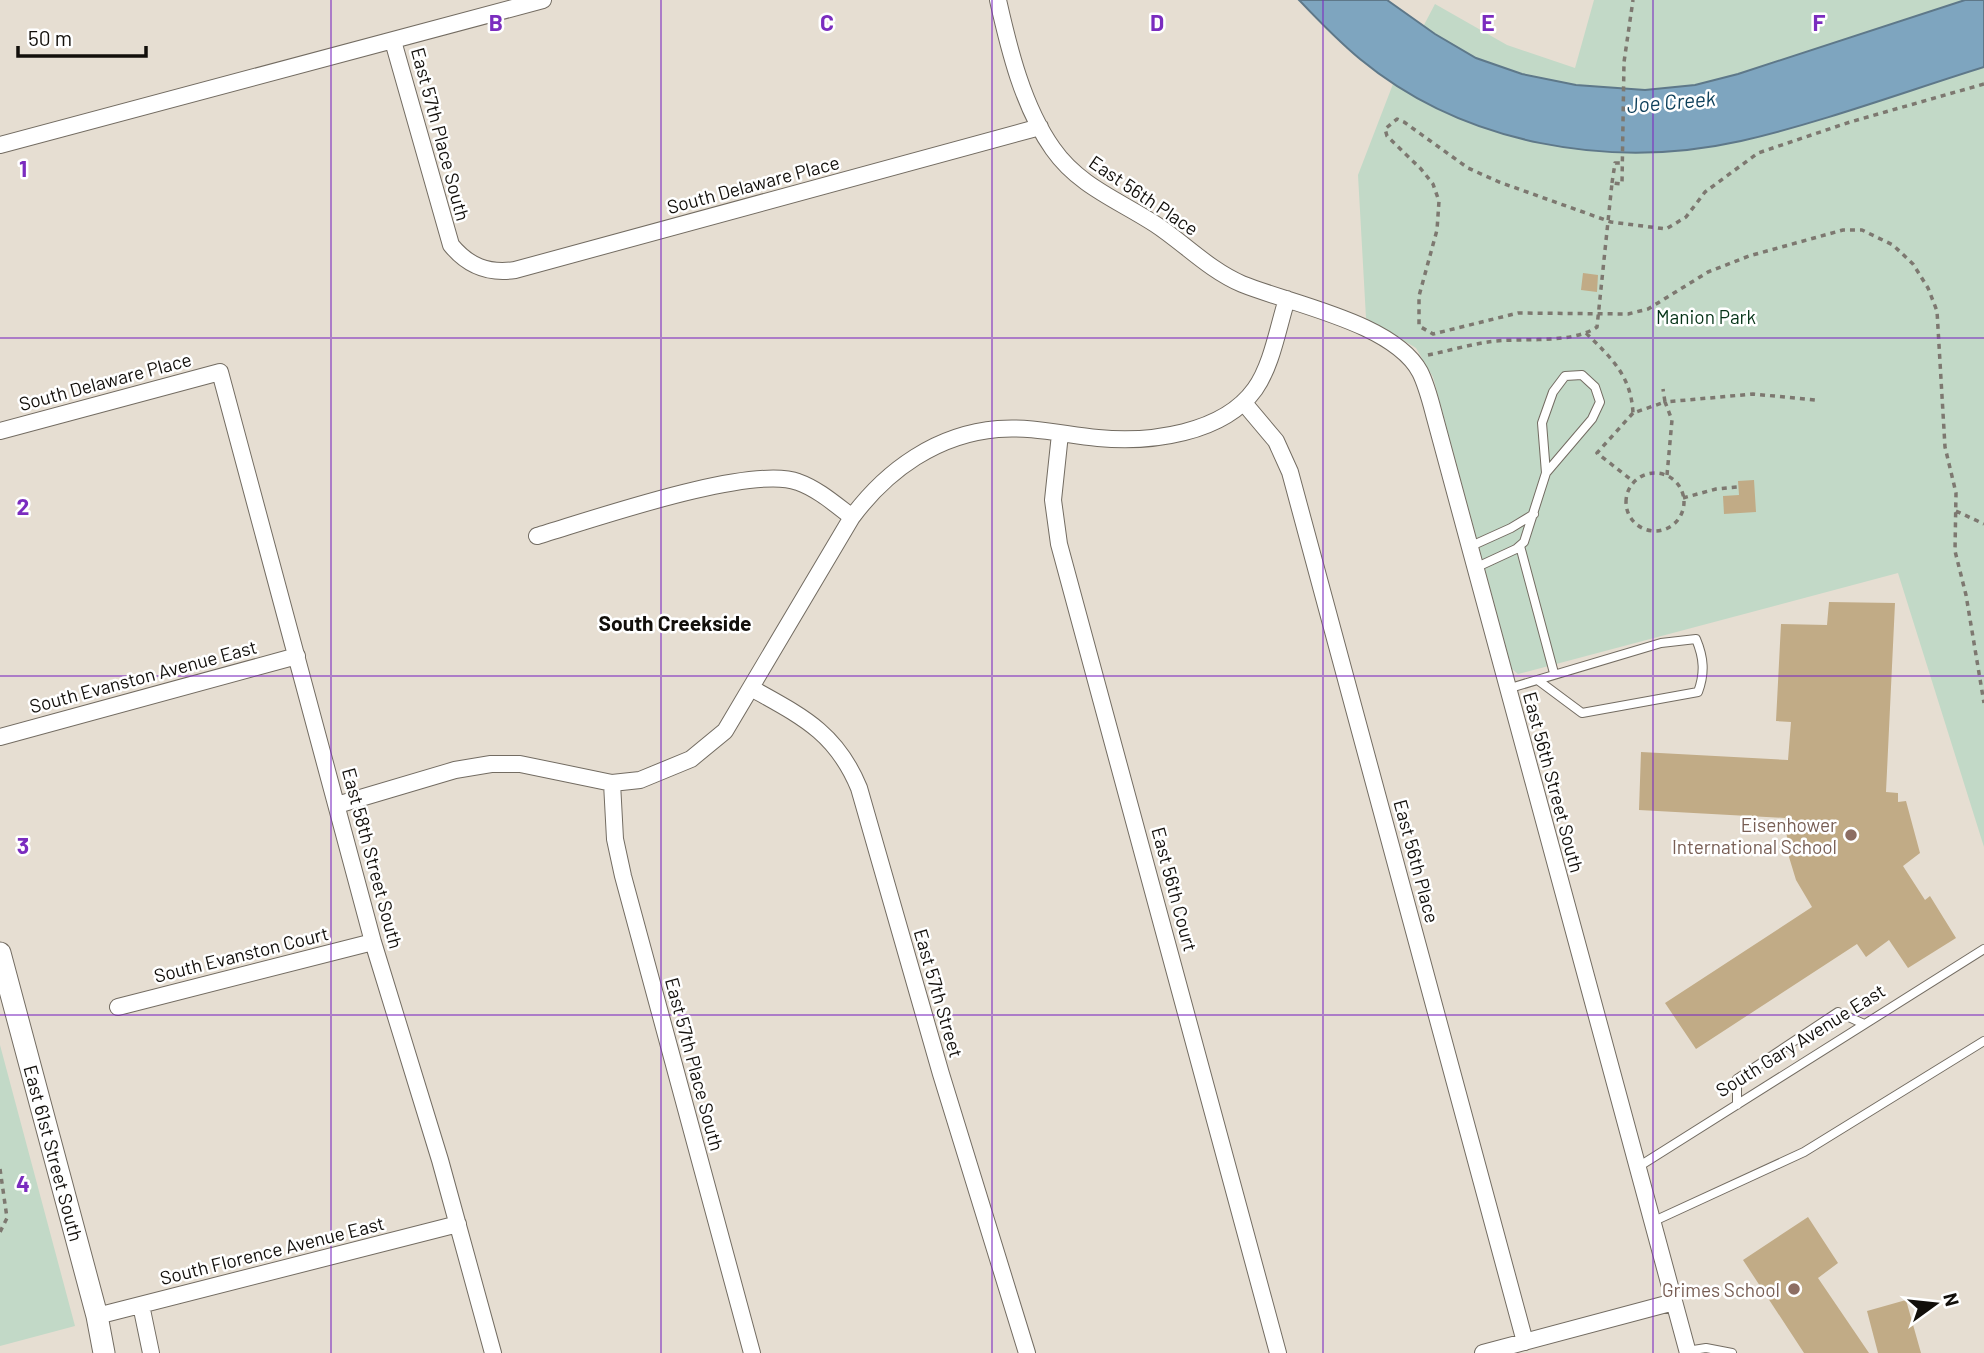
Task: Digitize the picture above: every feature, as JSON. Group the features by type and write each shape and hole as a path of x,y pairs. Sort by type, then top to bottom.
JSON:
{"street":[{"path":"0,145 543,0"},
{"name":"East 56th Place","path":"998,0 1028,102 1052,149 1086,185 1155,224 1213,268 1240,283 1287,299"},
{"name":"East 57th Place South","path":"393,41 444,227 459,255 476,266"},
{"name":"South Delaware Place","path":"476,266 502,272 515,270 1040,127"},
{"path":"337,805 456,770 491,764 520,764 612,783 640,780 691,760 725,731 852,517 873,489 890,473 932,447 998,429 1102,439 1157,436 1221,419 1244,403 1256,388 1287,299"},
{"name":"East 56th Street South","path":"1287,299 1343,318 1390,342 1420,371 1687,1352"},
{"name":"South Delaware Place","path":"0,431 220,372"},
{"name":"East 58th Street South","path":"220,372 373,942 458,1224 493,1353"},
{"name":"East 56th Place","path":"1244,403 1276,442 1290,472 1525,1342"},
{"name":"East 56th Court","path":"1060,434 1053,500 1059,544 1278,1353"},
{"path":"537,536 725,483 759,478 799,482 852,517"},
{"name":"South Evanston Avenue East","path":"0,737 297,656"},
{"name":"East 57th Street","path":"751,688 814,724 841,751 859,788 940,1074 1027,1353"},
{"name":"East 57th Place South","path":"612,783 615,839 623,876 752,1353"},
{"name":"South Evanston Court","path":"118,1007 373,942"},
{"name":"East 61st Street South","path":"0,953 97,1316 104,1353"},
{"name":"South Florence Avenue East","path":"97,1316 458,1224"},
{"path":"1483,1353 1674,1302"},
{"path":"141,1305 151,1353"}],"lane":[{"path":"1475,568 1524,542 1546,473 1542,423 1553,392 1565,376 1582,375 1595,387 1600,402 1592,419 1546,473"},
{"path":"1469,547 1502,533 1534,514"},
{"path":"1520,546 1554,673"},
{"path":"1507,689 1661,643 1696,639 1703,656 1702,681 1698,692 1582,713 1539,681"},
{"name":"South Gary Avenue East","path":"1637,1167 1984,949"},
{"path":"1737,1105 1737,1079 1838,1012 1864,1024"},
{"path":"1653,1222 1804,1152 1984,1041"},
{"path":"1687,1352 1706,1348 1732,1353"}],"path":[{"path":"1612,183 1622,184 1624,62 1633,0"},
{"path":"1984,84 1850,122 1758,153 1705,191 1686,217 1666,229 1611,222 1566,208 1468,168 1405,122 1397,120 1385,129 1387,136 1433,184 1439,201 1437,230 1419,296 1419,326 1433,334 1518,313 1628,314 1648,309 1708,272 1749,256 1843,230 1862,230 1881,237 1913,264 1928,288 1937,311 1945,447 1954,475 1955,551 1966,595 1984,703"},
{"path":"1419,358 1490,342 1536,340 1586,333 1597,327 1611,222 1615,163 1622,163"},
{"path":"1586,333 1616,364 1632,391 1633,413"},
{"path":"1663,389 1672,420 1667,475"},
{"path":"1633,482 1597,453 1633,413 1665,402 1753,394 1816,400"},
{"path":"1654,472 1667,475 1679,485 1684,498 1682,512 1671,527 1653,532 1644,530 1635,524 1625,507 1626,497 1633,482 1654,472"},
{"path":"1684,498 1716,489 1738,487"},
{"path":"1956,511 1984,524"},
{"path":"0,1169 7,1218 0,1232"}],"green space":[{"name":"Manion Park","path":"1594,0 1984,0 1984,847 1898,573 1518,674 1512,669 1433,377 1416,348 1366,318 1358,175 1393,84 1435,4 1507,45 1575,68"},
{"path":"0,1045 75,1326 0,1346"}],"water":[{"name":"Joe Creek","path":"1299,0 1387,0 1435,34 1476,58 1522,74 1576,85 1645,90 1695,85 1738,74 1965,0 1984,0 1984,67 1833,116 1741,141 1692,149 1641,153 1591,150 1541,143 1492,130 1445,112 1401,88 1360,59"}],"building":[{"path":"1583,273 1598,275 1597,292 1581,290"},
{"path":"1754,480 1756,512 1724,514 1723,496 1739,495 1738,481"},
{"name":"Eisenhower International School","path":"1829,602 1895,603 1886,792 1898,793 1898,802 1906,801 1920,853 1903,866 1925,900 1930,896 1956,938 1908,968 1889,940 1866,957 1857,944 1696,1049 1665,1003 1812,907 1796,880 1789,857 1785,818 1639,810 1641,752 1788,760 1791,722 1776,721 1781,624 1827,625"},
{"name":"Grimes School","path":"1808,1217 1838,1263 1818,1278 1869,1353 1804,1353 1743,1260"},
{"path":"1906,1300 1921,1353 1878,1353 1867,1311"}],"place":[{"name":"Eisenhower International School","path":"1851,835"},
{"name":"Grimes School","path":"1794,1289"}],"district":[{"name":"South Creekside","path":"675,622"}]}
